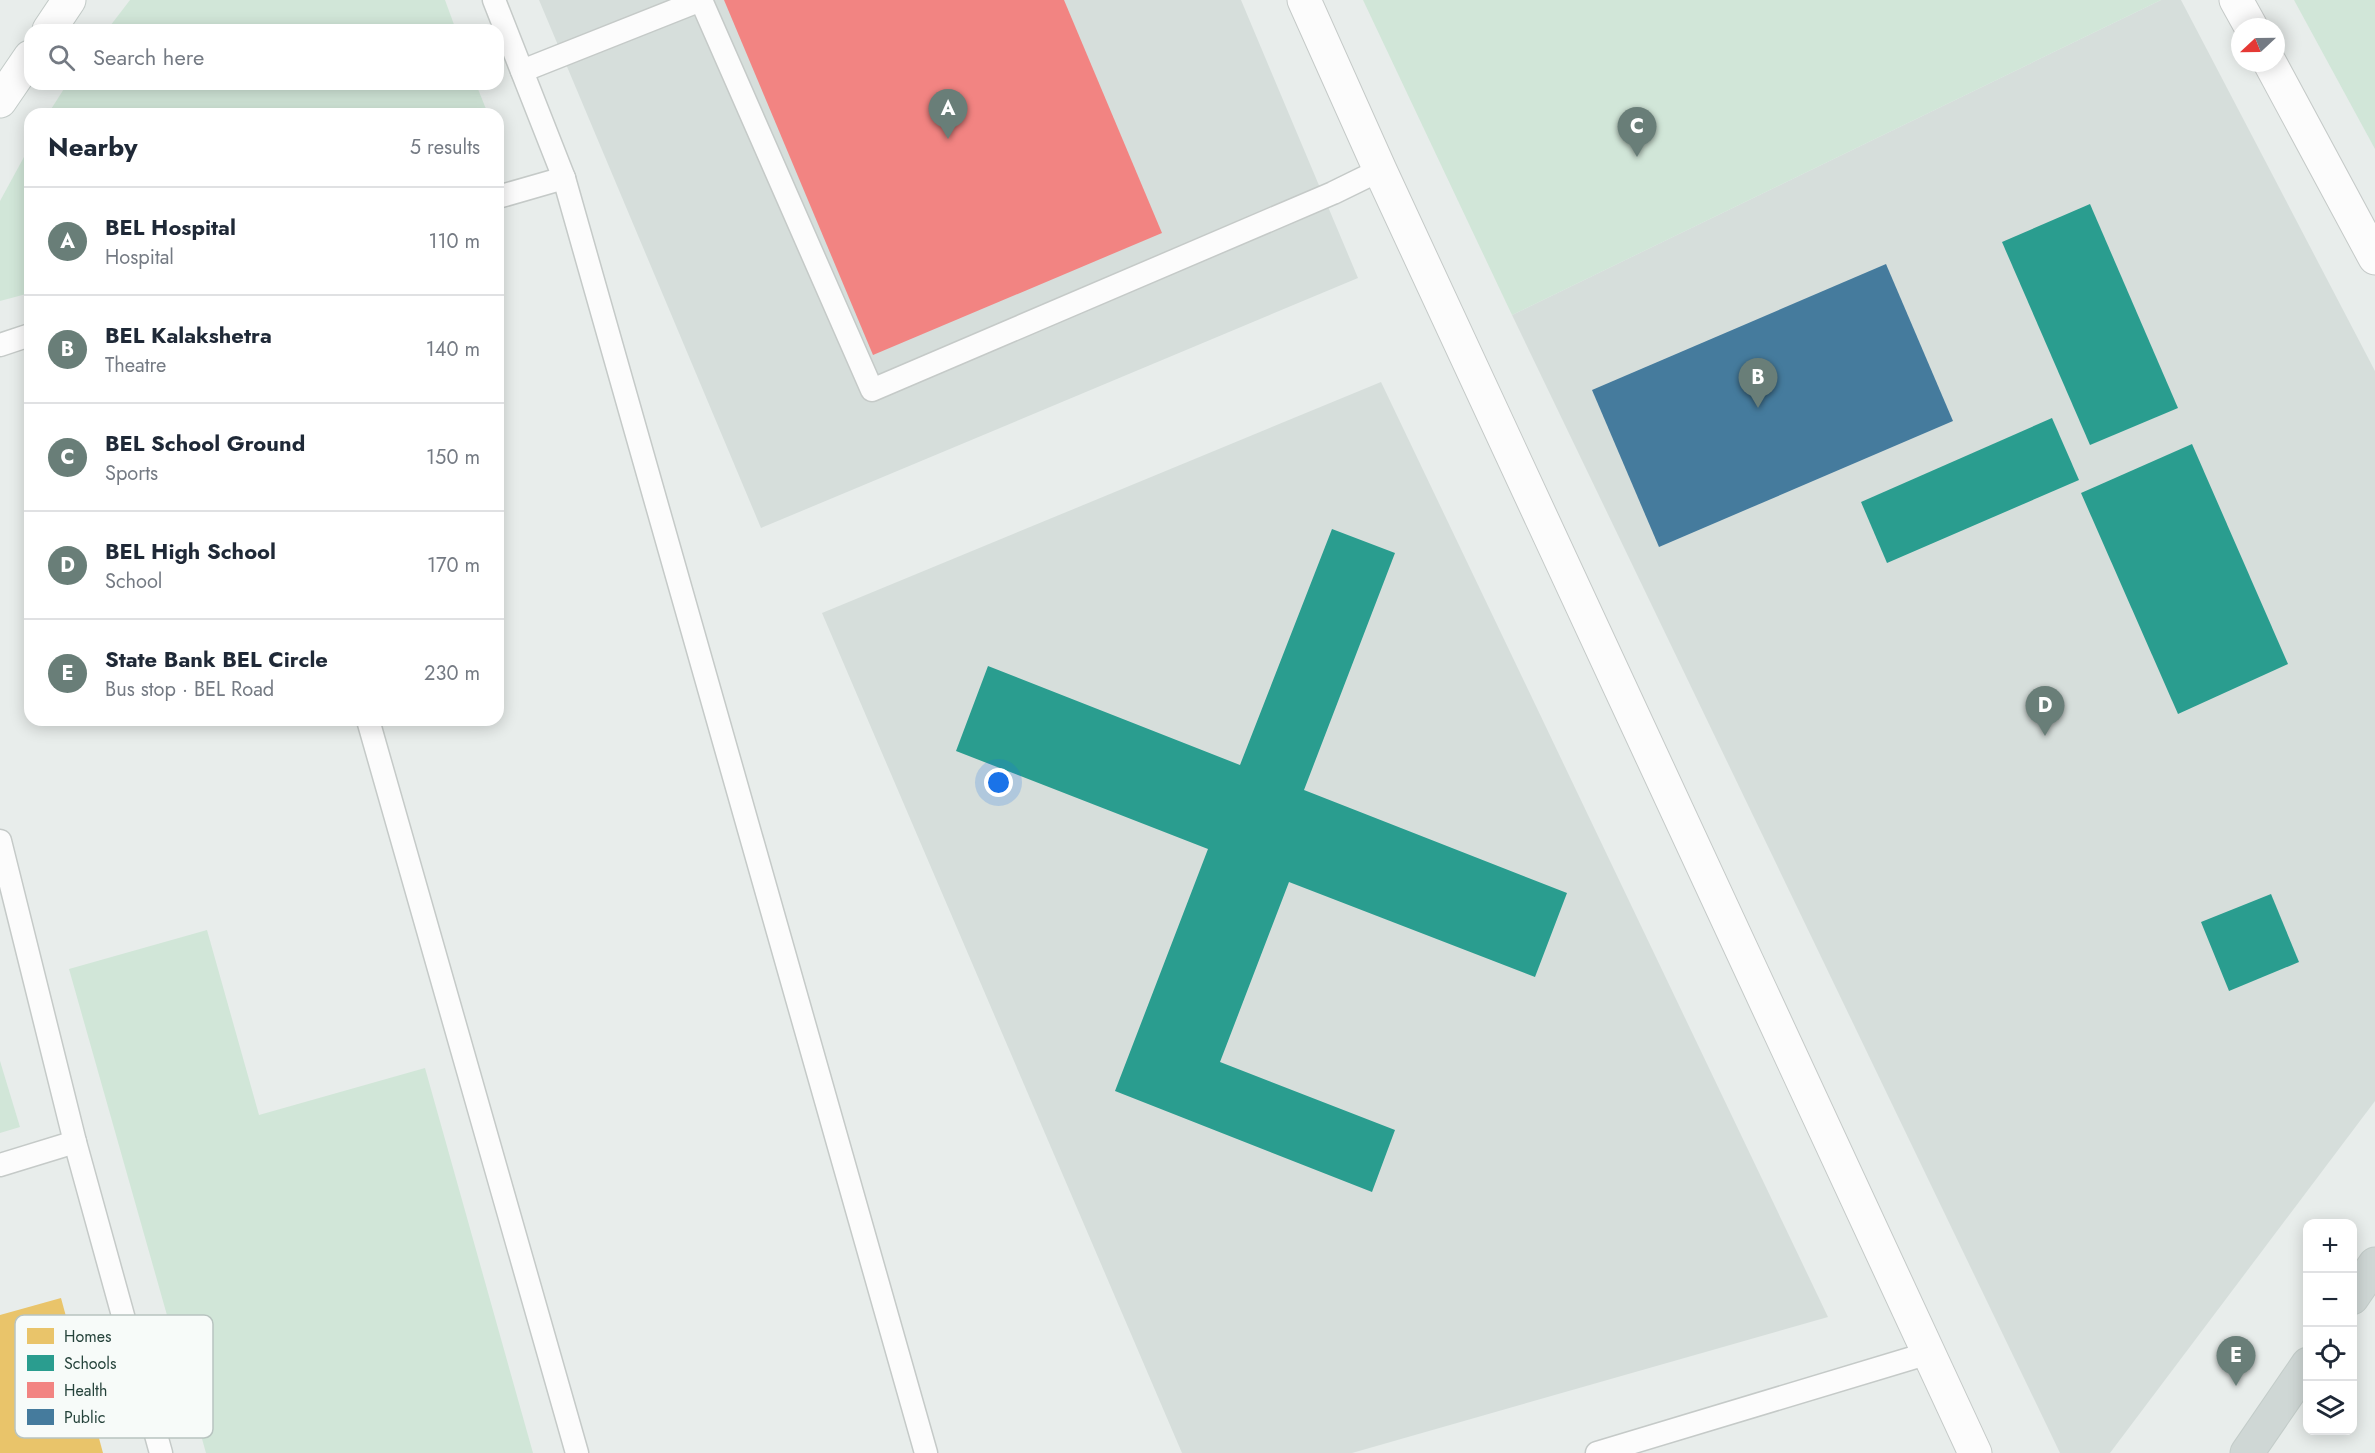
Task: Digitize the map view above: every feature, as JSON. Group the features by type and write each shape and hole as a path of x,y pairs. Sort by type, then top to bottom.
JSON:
{"main road":[{"path":"2357,1291 2375,1264"},
{"path":"2247,1453 2303,1370"}],"street":[{"path":"53,24 69,0"},
{"path":"1304,0 1380,170 1975,1453"},
{"path":"2236,0 2246,18"},
{"path":"0,101 24,66"},
{"path":"2275,72 2375,258"}],"lane":[{"path":"494,0 503,24"},
{"path":"522,71 701,0 872,390 1333,193 1380,170"},
{"path":"504,25 564,178 926,1453"},
{"path":"504,194 564,178"},
{"path":"0,345 24,337"},
{"path":"370,726 577,1453"},
{"path":"0,841 75,1142 123,1315"},
{"path":"0,1165 75,1142"},
{"path":"1597,1453 1929,1353"},
{"path":"157,1438 161,1453"}],"shaded area":[{"path":"539,0 1241,0 1358,278 761,528"},
{"path":"2161,0 2181,0 2375,371 2375,1101 2110,1453 2060,1453 1512,315"},
{"path":"1381,382 1828,1317 1352,1453 1182,1453 822,613"}],"green space":[{"path":"130,0 445,0 454,24 112,24"},
{"path":"1363,0 2161,0 1512,315"},
{"path":"2294,0 2375,0 2375,149"},
{"path":"63,90 478,90 486,108 52,108"},
{"path":"24,157 24,295 0,301 0,201"},
{"path":"207,930 259,1115 425,1068 533,1453 206,1453 202,1438 213,1438 213,1315 167,1315 69,969"},
{"path":"0,1061 20,1127 0,1133"}],"building: Homes":[{"path":"61,1298 66,1315 15,1315 15,1438 99,1438 103,1453 0,1453 0,1315"}],"building: Schools":[{"path":"2090,204 2178,408 2090,445 2002,242"},
{"path":"2052,418 2079,480 1887,563 1861,502"},
{"path":"2192,444 2288,664 2178,714 2081,493"},
{"path":"1332,529 1395,553 1304,790 1567,893 1535,977 1289,882 1220,1062 1395,1130 1372,1192 1115,1091 1208,849 956,751 988,666 1240,765"},
{"path":"2271,894 2299,962 2229,991 2201,922"}],"building: Health":[{"path":"724,0 1064,0 1162,233 873,355"}],"building: Public":[{"path":"1886,264 1953,421 1659,547 1592,390"}],"place":[{"name":"BEL Hospital","path":"948,139"},
{"name":"BEL School Ground","path":"1637,157"},
{"name":"BEL Kalakshetra","path":"1758,408"},
{"name":"BEL High School","path":"2045,736"},
{"name":"State Bank BEL Circle","path":"2236,1386"}]}
